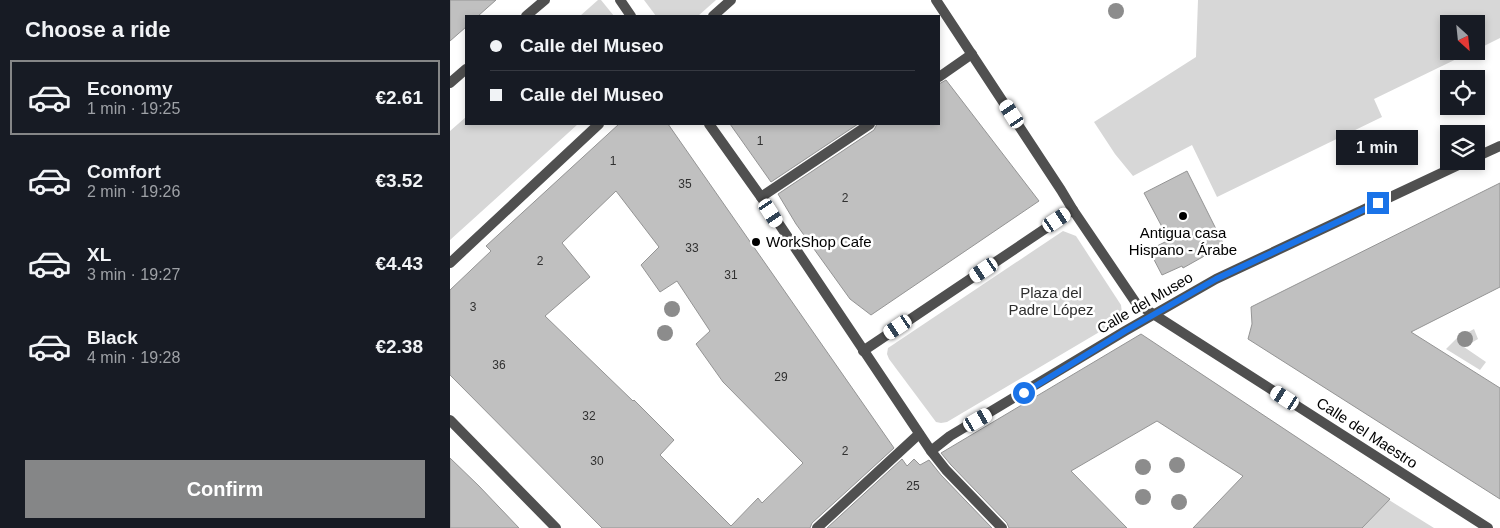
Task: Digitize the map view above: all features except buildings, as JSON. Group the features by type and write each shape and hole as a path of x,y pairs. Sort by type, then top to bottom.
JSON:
{"street":[{"path":"527,15 545,0"},
{"path":"620,0 630,15"},
{"path":"714,15 732,0"},
{"name":"Calle del Maestro","path":"936,0 1061,190 1072,210 1136,303 1488,528"},
{"path":"940,76 972,54"},
{"path":"450,83 465,70"},
{"path":"450,263 598,125"},
{"path":"710,125 761,197 862,351 931,451 946,470 1002,528"},
{"path":"761,197 869,125"},
{"path":"1485,153 1500,146"},
{"name":"Calle del Museo","path":"931,451 950,436 1216,279 1448,170"},
{"path":"862,351 1072,210"},
{"path":"450,420 556,528"},
{"path":"817,528 919,434"}],"green space":[{"path":"598,0 601,0 613,15 581,15"},
{"path":"644,0 716,0 699,15 655,15"},
{"path":"1198,0 1500,0 1500,38 1485,46 1485,15 1440,15 1440,60 1454,60 1374,99 1382,117 1217,197 1192,145 1133,176 1115,154 1094,122 1196,57"},
{"path":"465,118 465,125 577,125 450,240 450,131"},
{"name":"Plaza del Padre López","path":"1063,231 1076,236 1121,305 1122,313 1118,321 947,422 936,422 889,359 887,354 888,348"},
{"path":"1474,329 1478,339 1464,347 1486,362 1480,370 1446,349 1457,338"},
{"path":"1389,500 1434,528 1362,528"}],"place":[{"name":"Antigua casa Hispano - Árabe","path":"1183,216"},
{"name":"WorkShop Cafe","path":"756,242"}],"route":[{"path":"1024,393 1125,331 1216,279 1378,203"}]}
